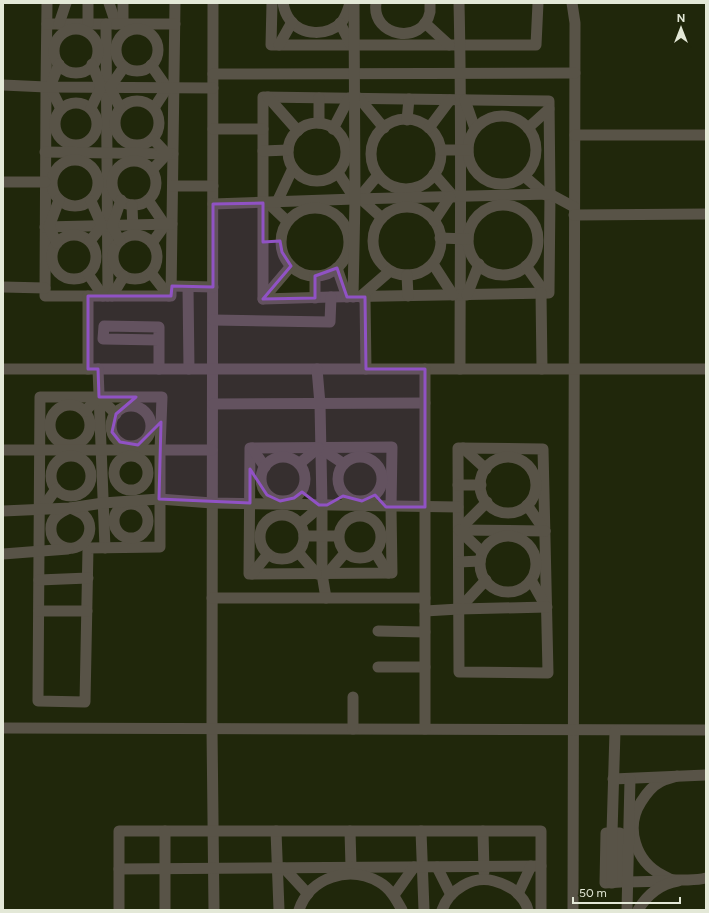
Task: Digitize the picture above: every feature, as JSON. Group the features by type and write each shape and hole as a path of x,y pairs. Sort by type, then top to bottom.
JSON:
{"street":[{"path":"47,3 52,24 58,38"},
{"path":"45,292 49,256 45,182 50,124 48,87 52,24 66,3"},
{"path":"88,3 89,29 97,46 106,50 116,56 124,67 130,70 144,70 155,61 158,54 156,40 151,34 145,30 131,29 125,32 116,43 106,50 95,60 91,66 85,70 71,72 64,69 55,58 55,44 63,33 70,30 84,30 89,29 115,24 171,24"},
{"path":"109,3 115,24 121,36"},
{"path":"107,296 106,50 123,3"},
{"path":"170,291 172,253 169,224 173,183 170,154 174,122 170,88 171,24 175,3"},
{"path":"213,3 212,831 214,910"},
{"path":"272,3 271,45 352,45 404,40 449,45 536,45 538,3"},
{"path":"283,3 284,11 290,21 299,28 310,32 321,33 332,29 340,23 347,14 350,3"},
{"path":"354,3 352,45 354,98 350,152 356,199 354,238 356,297 366,369"},
{"path":"376,3 375,7 377,15 381,23 387,29 404,40"},
{"path":"404,40 425,23 430,12 430,3"},
{"path":"454,3 459,3 461,73 458,100 464,150 462,197 464,238 460,295 460,369"},
{"path":"572,3 575,23 573,910"},
{"path":"279,45 292,22"},
{"path":"340,23 352,45"},
{"path":"425,23 449,45"},
{"path":"52,24 89,29"},
{"path":"153,37 171,24"},
{"path":"316,32 317,45"},
{"path":"48,87 59,64"},
{"path":"92,64 120,108"},
{"path":"151,65 170,88"},
{"path":"91,108 106,87 124,67"},
{"path":"137,71 137,100"},
{"path":"76,72 76,102"},
{"path":"213,74 575,73"},
{"path":"3,85 48,87 213,88"},
{"path":"48,87 61,108"},
{"path":"154,108 170,88"},
{"path":"263,97 549,101 550,146 544,240 549,293 263,299 263,242 269,202 263,151 263,97"},
{"path":"268,97 298,131"},
{"path":"319,98 319,123"},
{"path":"354,98 384,128"},
{"path":"333,129 354,98"},
{"path":"408,120 409,99"},
{"path":"137,100 145,102 154,108 159,118 157,132 153,138 146,143 130,161 123,163 106,183 98,187 96,195 91,201 76,207 69,206 59,200 53,190 52,183 56,168 69,160 80,145 92,139 96,133 115,116 123,104 137,100"},
{"path":"429,128 458,100"},
{"path":"458,100 475,129"},
{"path":"76,102 85,104 91,108 98,120 116,131 119,137 132,145 144,163 152,170 156,181 156,189 152,196 140,204 132,205 125,203 114,194 112,187 99,179 93,168 76,152 73,145 66,142 59,136 50,124 61,108 71,103 76,102"},
{"path":"528,128 549,109"},
{"path":"501,116 512,117 523,122 530,130 536,141 534,164 524,176 507,184 496,184 480,176 471,164 464,150 473,132 480,123 490,118 501,116"},
{"path":"408,120 390,123 381,131 374,141 371,152 373,164 378,175 387,183 398,188 408,198 414,208 425,213 434,220 439,231 441,242 439,254 433,264 424,271 413,275 401,275 390,271 381,264 375,255 373,237 377,225 382,218 392,211 403,208 408,198 411,189 421,186 430,180 437,171 441,161 441,150 438,140 432,130 423,124 413,120 408,120"},
{"path":"159,122 174,122"},
{"path":"350,152 336,130 319,123 309,124 298,131 289,144 288,150 290,163 295,171 303,178 312,181 322,181 331,178 338,173 344,165 346,156 350,152 371,152"},
{"path":"213,129 263,129"},
{"path":"575,134 706,135"},
{"path":"48,152 59,136"},
{"path":"93,168 119,137"},
{"path":"153,138 170,154"},
{"path":"92,139 118,168"},
{"path":"536,146 550,146"},
{"path":"263,151 288,150"},
{"path":"441,150 464,150"},
{"path":"48,152 170,154"},
{"path":"48,152 56,168"},
{"path":"152,170 170,154"},
{"path":"269,202 293,168"},
{"path":"338,173 356,199 382,218"},
{"path":"434,174 480,213"},
{"path":"339,218 378,175"},
{"path":"434,220 462,197 480,176"},
{"path":"524,176 574,211 706,214"},
{"path":"156,181 213,186"},
{"path":"316,204 318,181"},
{"path":"3,182 45,182"},
{"path":"503,200 504,184"},
{"path":"213,204 269,202 316,204 356,199 462,197 503,200 548,194"},
{"path":"47,227 59,200"},
{"path":"90,241 107,226 121,200"},
{"path":"148,200 169,224"},
{"path":"440,238 464,238 468,234 480,213 503,200"},
{"path":"503,200 524,211 532,219 544,240"},
{"path":"91,201 107,226 120,241"},
{"path":"269,202 287,222"},
{"path":"316,204 339,218 349,236 349,248 344,259 337,268 327,274 315,276 303,274 294,269 282,252 280,241 282,231 287,222 295,214 316,204"},
{"path":"76,207 76,230 106,257 113,261 121,274 127,278 136,279 142,278 153,270 157,256 154,248 147,238 140,236 133,230 132,205"},
{"path":"47,227 76,230 107,226 133,230 169,224"},
{"path":"154,248 169,224"},
{"path":"47,227 57,242"},
{"path":"49,256 57,242 76,230"},
{"path":"49,256 61,274 67,278 81,278 88,274 93,269 96,262 106,257 120,241 133,230"},
{"path":"354,238 373,237"},
{"path":"464,238 473,257 480,266 491,272 502,275 513,274 524,269 532,261 544,240"},
{"path":"263,242 280,241"},
{"path":"154,248 172,253"},
{"path":"433,264 460,295"},
{"path":"460,295 478,264"},
{"path":"263,299 291,266"},
{"path":"526,266 543,293 542,369"},
{"path":"337,268 356,297"},
{"path":"45,292 58,271"},
{"path":"356,297 390,271"},
{"path":"150,272 170,291"},
{"path":"88,274 107,296"},
{"path":"407,275 408,296"},
{"path":"502,275 502,294"},
{"path":"107,296 124,276"},
{"path":"315,276 315,298"},
{"path":"72,296 74,279"},
{"path":"136,279 136,296"},
{"path":"3,287 72,296 136,296 188,287 213,287"},
{"path":"188,287 189,369"},
{"path":"88,296 93,368 99,397 95,423 101,450 97,474 102,504 114,523 130,543"},
{"path":"213,320 330,322 332,297"},
{"path":"159,340 159,368"},
{"path":"3,368 706,369"},
{"path":"318,369 320,404 319,448 323,505 322,574 326,598"},
{"path":"425,369 425,729"},
{"path":"116,468 97,474 91,478 90,485 80,494 71,496 62,494 56,489 53,486 43,450 45,424 40,397 70,401 99,397 131,402 162,397 156,424 157,450 154,474 159,519 160,547 157,547"},
{"path":"45,397 54,412"},
{"path":"85,411 99,397"},
{"path":"99,397 114,418"},
{"path":"145,412 157,397"},
{"path":"70,401 85,411 95,423"},
{"path":"45,424 54,412 70,401"},
{"path":"131,402 145,412 156,424"},
{"path":"131,402 127,407 121,409 114,418 112,432 117,439 132,451 136,457 141,459 154,474"},
{"path":"213,404 425,403"},
{"path":"48,471 59,459 82,442 95,423 114,418"},
{"path":"45,424 57,441 72,450 97,474"},
{"path":"156,424 144,442 120,460 116,468 116,480 146,515 159,519"},
{"path":"43,450 54,437"},
{"path":"85,438 101,450 116,468"},
{"path":"147,438 157,450"},
{"path":"86,462 117,439"},
{"path":"375,464 388,447"},
{"path":"392,447 386,478 389,507 387,536 392,573 249,574 255,535 250,504 250,448 252,448 283,453 319,448 359,452 392,447"},
{"path":"252,448 263,472"},
{"path":"299,464 319,448"},
{"path":"319,448 344,464"},
{"path":"458,448 509,453 543,449 540,484 544,531 541,562 547,607 548,673 459,672 458,448"},
{"path":"463,448 486,469"},
{"path":"527,464 539,449"},
{"path":"3,450 212,450"},
{"path":"43,450 48,471 39,529 42,551 39,580 38,701 85,702 88,578 97,546 114,523 122,507 127,505 129,496"},
{"path":"145,463 157,450"},
{"path":"359,452 366,459 375,464 381,474 386,478"},
{"path":"359,452 341,467 338,474 339,487 348,498 355,501 361,508 364,515 371,518 387,536"},
{"path":"255,535 260,532 266,522 304,488 305,478 301,467 283,453"},
{"path":"255,535 261,546 268,554 278,559 285,559 292,556 298,552 302,546 304,531 300,524 295,519 288,516 283,507 267,495 261,482 263,472 270,462 283,453"},
{"path":"509,453 514,458 527,464 540,484"},
{"path":"509,453 505,457 496,460 489,465 484,472 481,480 481,489 484,498 489,505 496,510 514,512 523,508 530,502 540,484"},
{"path":"250,478 263,472"},
{"path":"87,521 102,504 129,496 144,485 154,474"},
{"path":"305,478 338,478"},
{"path":"386,478 381,482 375,495 369,499 357,515 344,521 340,527 338,536 341,547 346,553 352,557 361,558 375,552 387,536"},
{"path":"144,485 157,499"},
{"path":"458,485 481,485"},
{"path":"42,509 56,489"},
{"path":"86,490 102,504 114,523"},
{"path":"301,491 344,521"},
{"path":"250,504 265,492"},
{"path":"300,524 323,505 345,495"},
{"path":"375,495 389,507"},
{"path":"70,508 71,496"},
{"path":"3,511 70,508 102,504 129,496 283,507 323,505 361,508 458,508"},
{"path":"130,543 143,532 147,525 146,515 157,499"},
{"path":"459,530 487,502"},
{"path":"250,504 266,522"},
{"path":"527,505 544,531"},
{"path":"376,523 389,507"},
{"path":"42,551 52,534 52,523 54,518 59,513 70,508 83,514 87,521 89,532 97,546"},
{"path":"42,509 54,518"},
{"path":"509,512 509,533"},
{"path":"87,521 114,523"},
{"path":"97,546 114,523"},
{"path":"39,529 52,534 59,545 71,549"},
{"path":"459,530 509,533 544,531"},
{"path":"459,530 481,557"},
{"path":"531,547 544,531"},
{"path":"143,532 157,547"},
{"path":"509,533 512,536 522,539 531,547 541,562"},
{"path":"509,533 494,539 487,545 481,557 481,570 490,585 498,590 507,592 516,591 524,587 531,580 541,562"},
{"path":"304,536 338,536"},
{"path":"3,554 130,543 157,547"},
{"path":"298,552 322,574"},
{"path":"375,552 388,573"},
{"path":"322,574 346,553"},
{"path":"252,574 268,554"},
{"path":"459,562 481,557"},
{"path":"360,573 361,558"},
{"path":"282,559 282,574"},
{"path":"39,580 88,578"},
{"path":"458,609 486,580"},
{"path":"531,580 547,607"},
{"path":"506,608 507,592"},
{"path":"212,598 425,598"},
{"path":"425,611 547,607"},
{"path":"39,612 87,612"},
{"path":"378,631 425,632"},
{"path":"378,667 425,667"},
{"path":"353,697 353,729"},
{"path":"3,728 615,731 706,730"},
{"path":"612,883 615,731"},
{"path":"694,775 706,779"},
{"path":"613,779 630,781 677,776 706,775"},
{"path":"677,776 660,782 646,793 637,808 633,825 635,842 642,858 654,871 670,879 688,880 706,884"},
{"path":"630,781 646,793"},
{"path":"627,910 629,881 630,781"},
{"path":"119,910 119,831 541,831 536,866 541,910"},
{"path":"164,910 165,831"},
{"path":"276,831 280,868 279,910"},
{"path":"350,831 351,867"},
{"path":"421,831 419,867 424,910"},
{"path":"483,831 484,880"},
{"path":"629,881 642,858"},
{"path":"119,869 536,866"},
{"path":"518,894 536,866"},
{"path":"394,895 419,867"},
{"path":"437,867 451,895"},
{"path":"280,868 308,894"},
{"path":"299,910 301,903 312,889 326,879 343,874 362,875 380,882 394,895 402,910"},
{"path":"629,881 706,879"},
{"path":"442,910 451,895 464,885 478,880 493,880 507,885 518,894 527,906 528,910"},
{"path":"638,910 645,899 656,889 671,882 688,880"},
{"path":"629,881 645,899"}],"highlighted area":[{"path":"263,203 263,242 280,241 282,252 291,266 263,299 315,298 315,276 337,268 347,297 365,297 366,369 425,369 425,507 386,507 375,495 362,501 343,496 327,505 319,505 302,492 294,498 280,501 267,495 250,469 250,503 159,499 161,422 138,445 120,442 112,432 116,414 136,397 99,397 98,369 88,369 88,296 171,296 172,286 213,287 213,204"}]}
